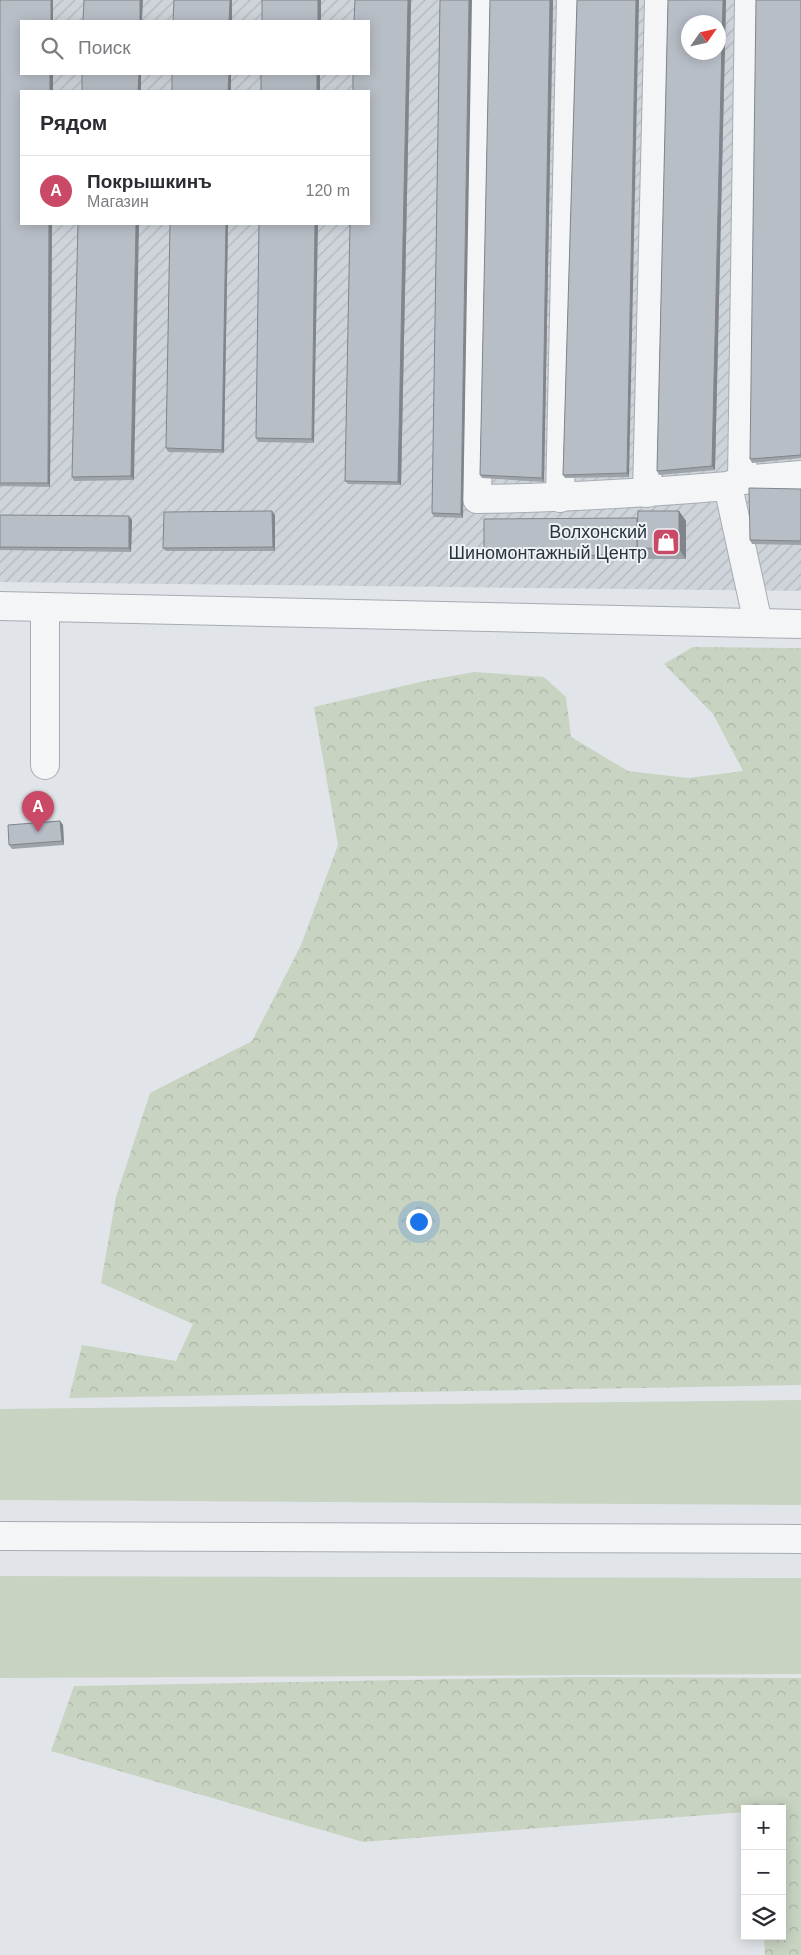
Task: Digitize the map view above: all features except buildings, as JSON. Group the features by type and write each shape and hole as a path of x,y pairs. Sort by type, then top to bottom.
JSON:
{"street":[{"path":"485,0 477,499 560,498 646,493 801,475"},
{"path":"560,498 571,0"},
{"path":"646,493 659,0"},
{"path":"749,0 735,483 758,623"},
{"path":"0,606 801,624"},
{"path":"45,607 45,765"},
{"path":"0,1536 801,1539"}],"shaded area":[{"path":"0,0 801,0 801,591 0,582"}],"green space":[{"path":"693,647 801,648 801,1385 69,1398 82,1345 176,1361 193,1324 101,1283 116,1197 150,1093 252,1041 301,945 338,845 314,707 424,681 474,672 544,677 566,697 571,737 628,771 688,778 743,771 713,714 664,664"},
{"path":"801,1400 801,1505 0,1500 0,1409"},
{"path":"0,1576 801,1578 801,1674 0,1678"},
{"path":"572,1677 801,1678 801,1955 765,1955 764,1940 786,1940 786,1805 741,1805 741,1812 363,1842 51,1751 74,1686"}],"place":[{"name":"Волхонский Шиномонтажный Центр","path":"666,542"},
{"name":"Покрышкинъ","path":"38,832"}]}
